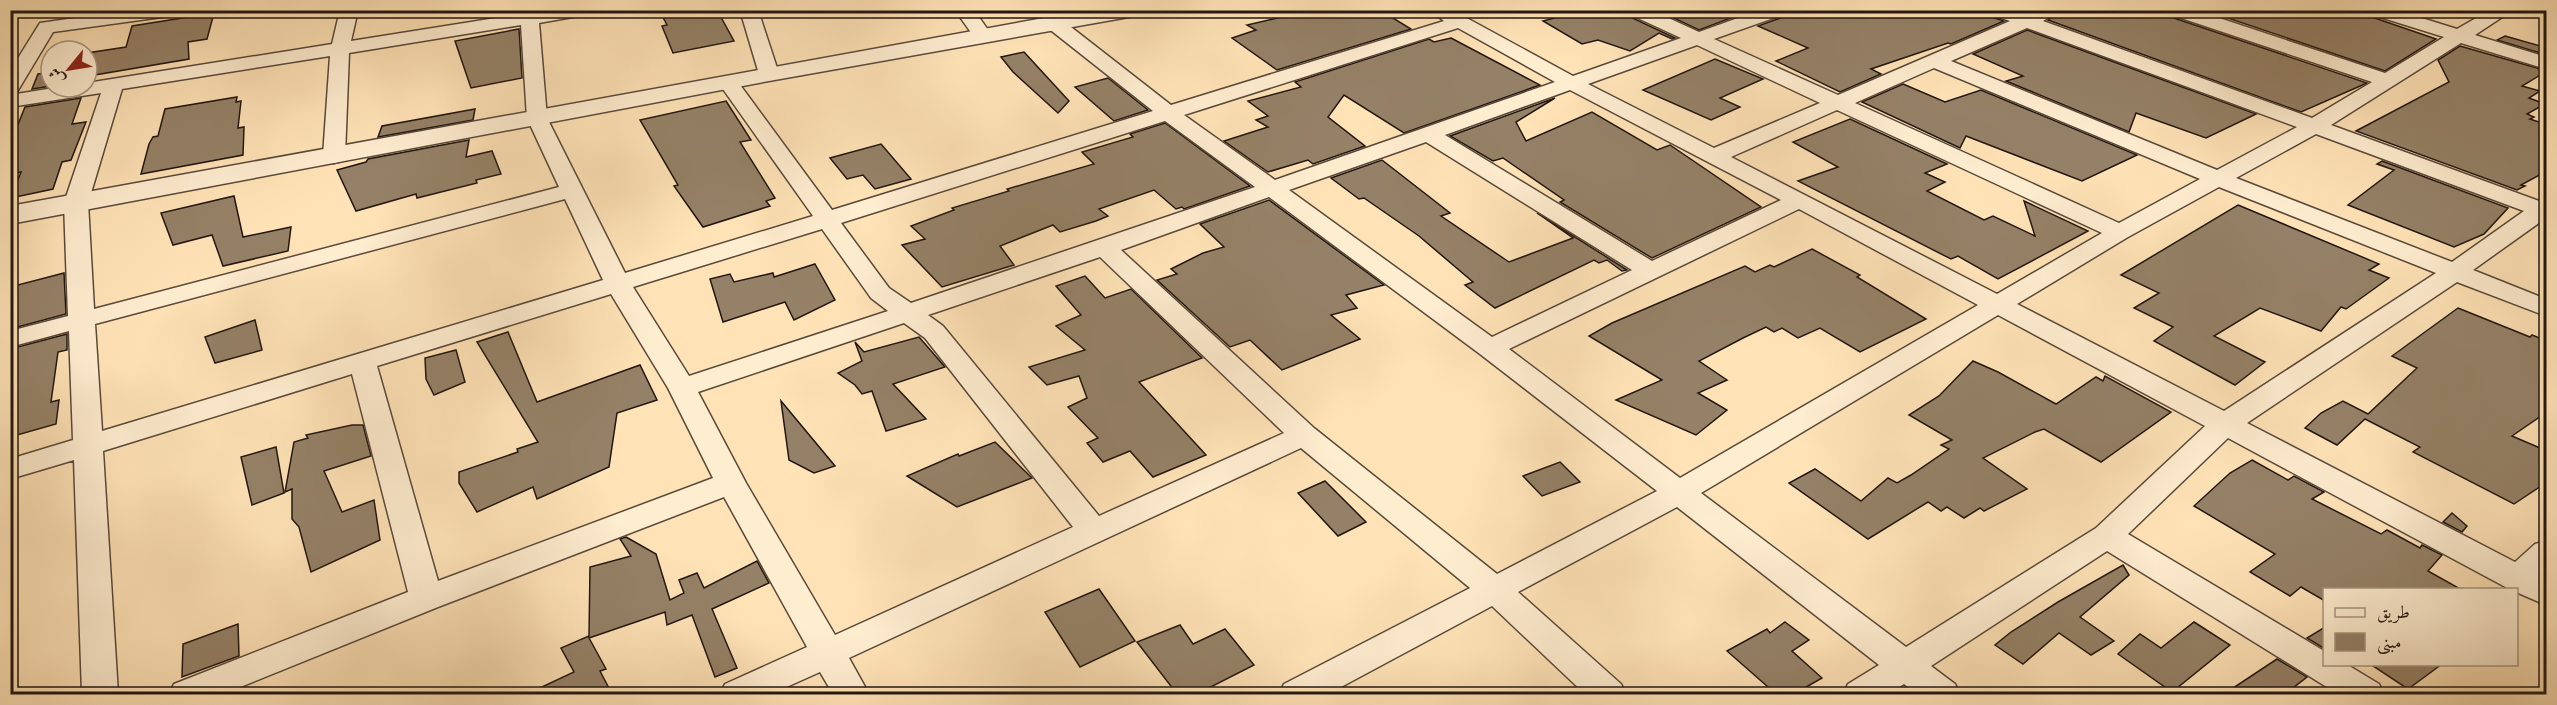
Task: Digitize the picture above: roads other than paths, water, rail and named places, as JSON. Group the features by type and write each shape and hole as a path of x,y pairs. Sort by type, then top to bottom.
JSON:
{"street":[{"path":"334,156 340,50 349,10"},
{"path":"10,101 112,87 584,10"},
{"path":"748,10 769,75"},
{"path":"964,10 984,37"},
{"path":"10,215 1129,10"},
{"path":"1635,10 2120,232"},
{"path":"682,388 1104,248 1272,187 1430,135 1779,10"},
{"path":"1996,10 2313,127 2545,209"},
{"path":"1714,156 2052,10"},
{"path":"2175,10 2389,81"},
{"path":"2376,10 2547,63"},
{"path":"1297,694 1678,493 2120,232 2313,127 2504,10"},
{"path":"10,88 47,27 165,12"},
{"path":"10,469 829,219 1167,112 1449,16 1571,83 1799,200 2547,593"},
{"path":"530,19 537,118 617,282 682,388 731,483 851,694"},
{"path":"1055,24 1167,112 1490,348 1941,694"},
{"path":"1932,60 2220,179 2547,308"},
{"path":"728,82 829,219 880,293 934,332 1094,532"},
{"path":"100,694 90,444 76,203 112,87"},
{"path":"1430,135 1652,272"},
{"path":"10,339 573,190"},
{"path":"1490,348 1799,200"},
{"path":"1861,694 2107,536 2224,425 2545,209"},
{"path":"1104,248 1304,435 1495,590 1608,694"},
{"path":"362,361 426,598"},
{"path":"738,694 828,655 1304,435"},
{"path":"187,694 426,598 731,483"},
{"path":"2107,536 2366,694"},
{"path":"2518,578 2547,552"}]}
